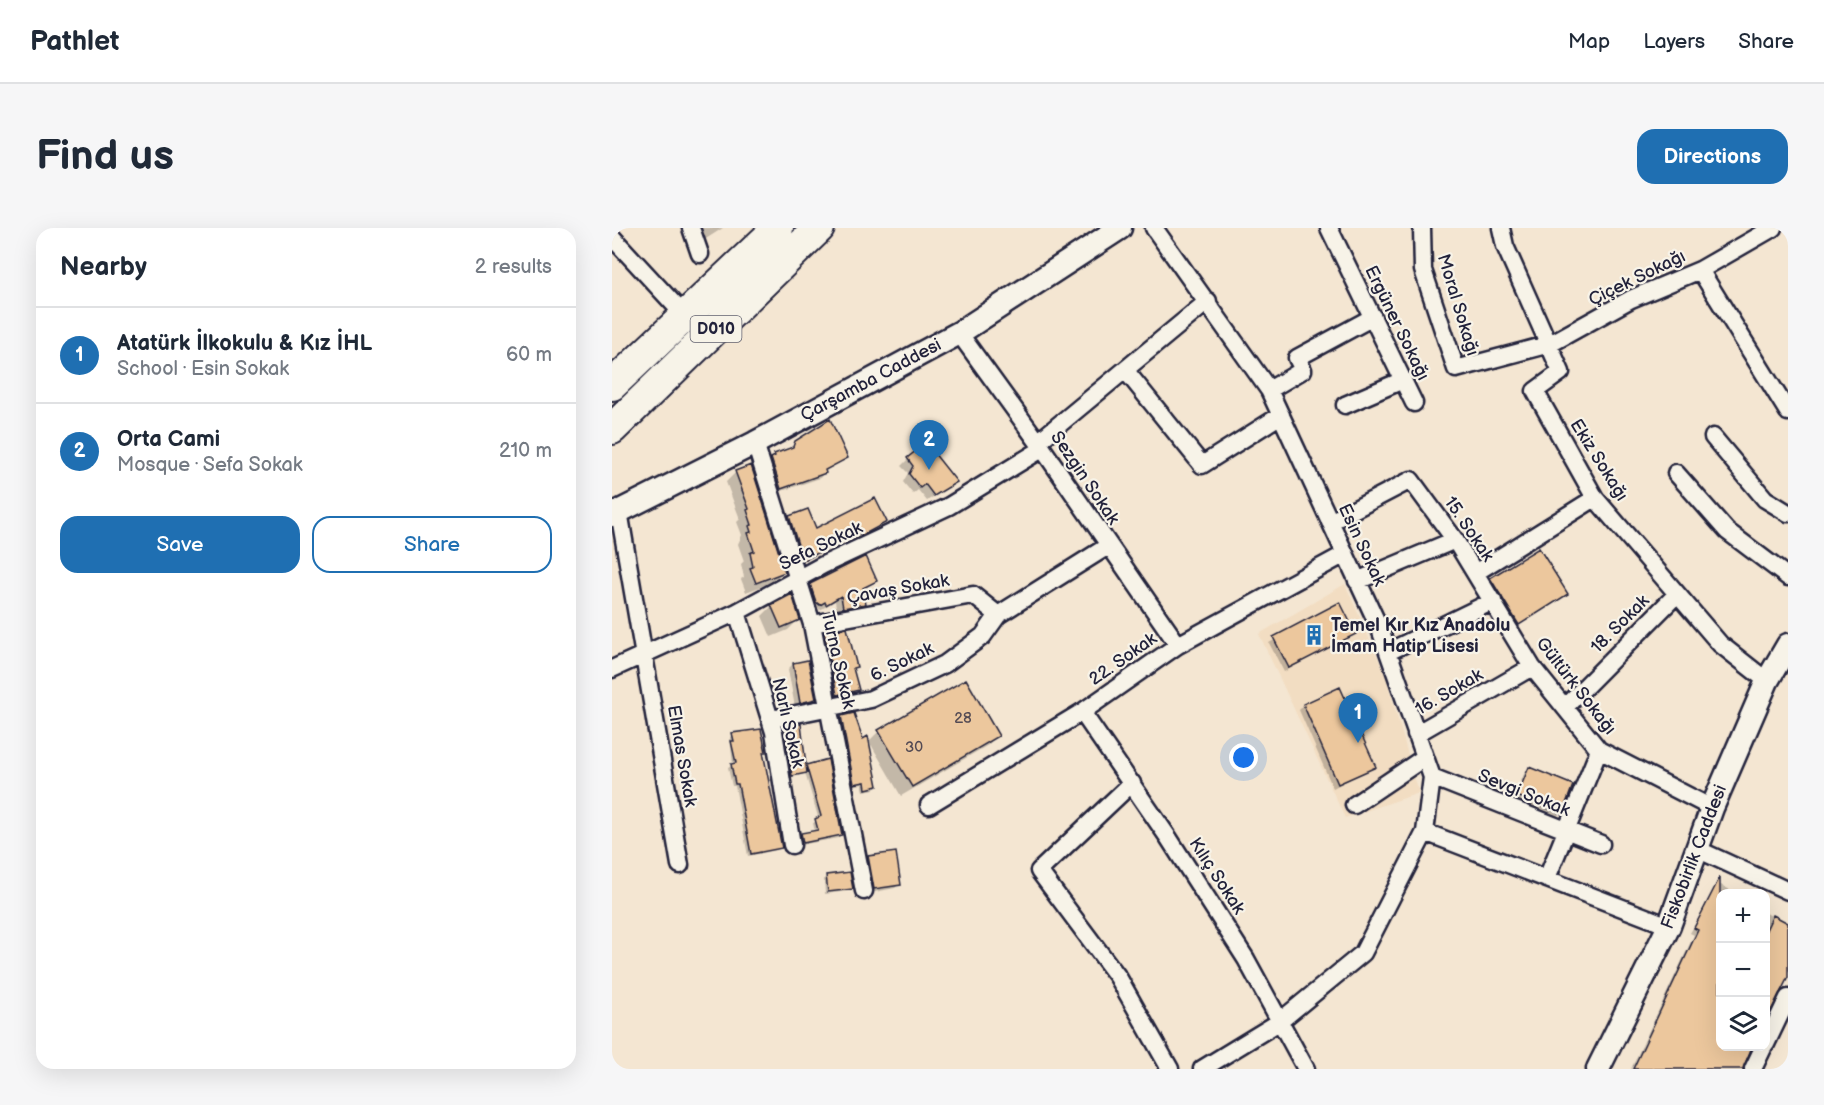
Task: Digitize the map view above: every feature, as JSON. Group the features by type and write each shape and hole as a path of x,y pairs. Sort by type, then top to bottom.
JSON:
{"highway":[{"name":"D010","path":"612,385 778,228"},
{"name":"D010","path":"612,429 819,228"}],"main road":[{"name":"Çarşamba Caddesi","path":"615,513 755,443 959,333 1120,228"},
{"name":"Fiskobirlik Caddesi","path":"1598,1069 1669,926 1712,808 1767,681 1788,645"}],"street":[{"path":"691,228 700,254"},
{"name":"Esin Sokak","path":"1154,228 1269,390 1388,652 1432,777 1425,832 1363,953 1279,1022 1202,1069"},
{"name":"Ergüner Sokağı","path":"1329,228 1414,404"},
{"name":"Moral Sokağı","path":"1422,228 1423,270 1456,369 1550,344"},
{"name":"Ekiz Sokağı","path":"1501,228 1505,246 1561,372 1534,392 1595,498 1720,644 1767,681"},
{"name":"Çiçek Sokağı","path":"1550,344 1631,299 1700,270 1747,234 1773,228"},
{"path":"612,237 685,316"},
{"path":"1700,270 1788,412"},
{"name":"Sefa Sokak","path":"612,669 737,612 797,578 949,506 1040,446 1208,301"},
{"path":"1269,390 1303,370 1297,358 1373,317"},
{"name":"Sezgin Sokak","path":"959,333 1178,645"},
{"path":"1126,371 1202,465 1281,415"},
{"path":"1345,405 1403,380"},
{"path":"1713,437 1765,499 1788,513"},
{"name":"Turna Sokak","path":"755,443 812,624 864,891"},
{"path":"1676,473 1727,531 1788,577"},
{"name":"15. Sokak","path":"1330,522 1411,480 1455,540 1493,601"},
{"path":"1475,573 1595,498"},
{"name":"Elmas Sokak","path":"615,513 645,654 680,865"},
{"path":"1357,581 1455,540"},
{"path":"998,615 1108,546"},
{"name":"22. Sokak","path":"929,805 1082,712 1178,645 1345,554"},
{"name":"18. Sokak","path":"1565,707 1677,594"},
{"name":"Çavaş Sokak","path":"812,624 973,596 998,615"},
{"path":"1388,652 1493,601"},
{"name":"Gültürk Sokağı","path":"1493,601 1532,667 1599,750 1712,808"},
{"name":"Narlı Sokak","path":"737,612 771,719 792,845"},
{"name":"6. Sokak","path":"771,719 871,699 945,664 983,636 998,615"},
{"name":"16. Sokak","path":"1416,734 1532,667"},
{"name":"Kılıç Sokak","path":"1082,712 1132,783 1246,958 1306,1069"},
{"path":"1547,878 1599,750"},
{"path":"1354,805 1425,757"},
{"name":"Sevgi Sokak","path":"1432,777 1601,844"},
{"path":"1132,783 1038,871 1118,977 1170,1069"},
{"path":"1425,832 1669,926"},
{"path":"1697,849 1788,891"},
{"path":"1770,1035 1788,998"},
{"path":"1753,1069 1762,1051"}],"shaded area":[{"path":"1345,584 1385,674 1419,793 1345,818 1259,634"}],"building":[{"path":"830,419 848,458 825,470 826,473 781,489 771,458 775,456 774,454 793,447 795,441"},
{"path":"926,443 957,482 934,496 925,484 920,488 909,474 913,466 907,458"},
{"path":"751,465 785,572 756,583 750,568 753,567 750,553 754,551 748,533 751,532 749,526 752,525 747,510 749,509 735,471"},
{"path":"875,498 887,522 861,536 859,531 803,561 789,516 808,509 816,528"},
{"path":"1539,548 1568,594 1519,625 1490,578"},
{"path":"866,556 877,581 863,588 866,604 843,608 841,596 826,605 825,602 820,605 816,602 810,584"},
{"path":"792,594 800,620 781,628 771,605"},
{"name":"Temel Kır Kız Anadolu İmam Hatip Lisesi","path":"1340,602 1356,634 1289,668 1273,637"},
{"path":"847,628 857,667 853,668 859,690 837,695 824,632"},
{"path":"808,660 816,699 800,703 793,663"},
{"path":"966,679 999,736 912,787 878,730"},
{"path":"1340,687 1376,767 1338,784 1303,704"},
{"path":"854,713 863,739 868,736 878,786 866,789 865,782 854,784 841,716"},
{"path":"801,724 807,773 792,776 785,727"},
{"path":"761,729 766,752 763,752 782,848 751,854 738,784 735,784 731,764 736,763 731,741 734,741 732,733"},
{"path":"828,759 842,835 803,843 801,833 818,830 815,819 821,816 806,765"},
{"path":"1529,767 1573,785 1562,814 1517,796"},
{"path":"896,852 901,885 874,889 868,856"},
{"path":"850,872 853,889 828,892 826,875"},
{"path":"1720,877 1720,889 1716,889 1716,1051 1750,1051 1743,1069 1633,1069 1698,930 1694,928"},
{"path":"1773,915 1788,923 1788,977 1770,1013 1770,943 1770,921"}],"place":[{"name":"Orta Cami","path":"929,470"},
{"name":"Temel Kır Kız Anadolu İmam Hatip Lisesi","path":"1314,635"},
{"name":"Atatürk İlkokulu & Kız İHL","path":"1358,743"}]}
